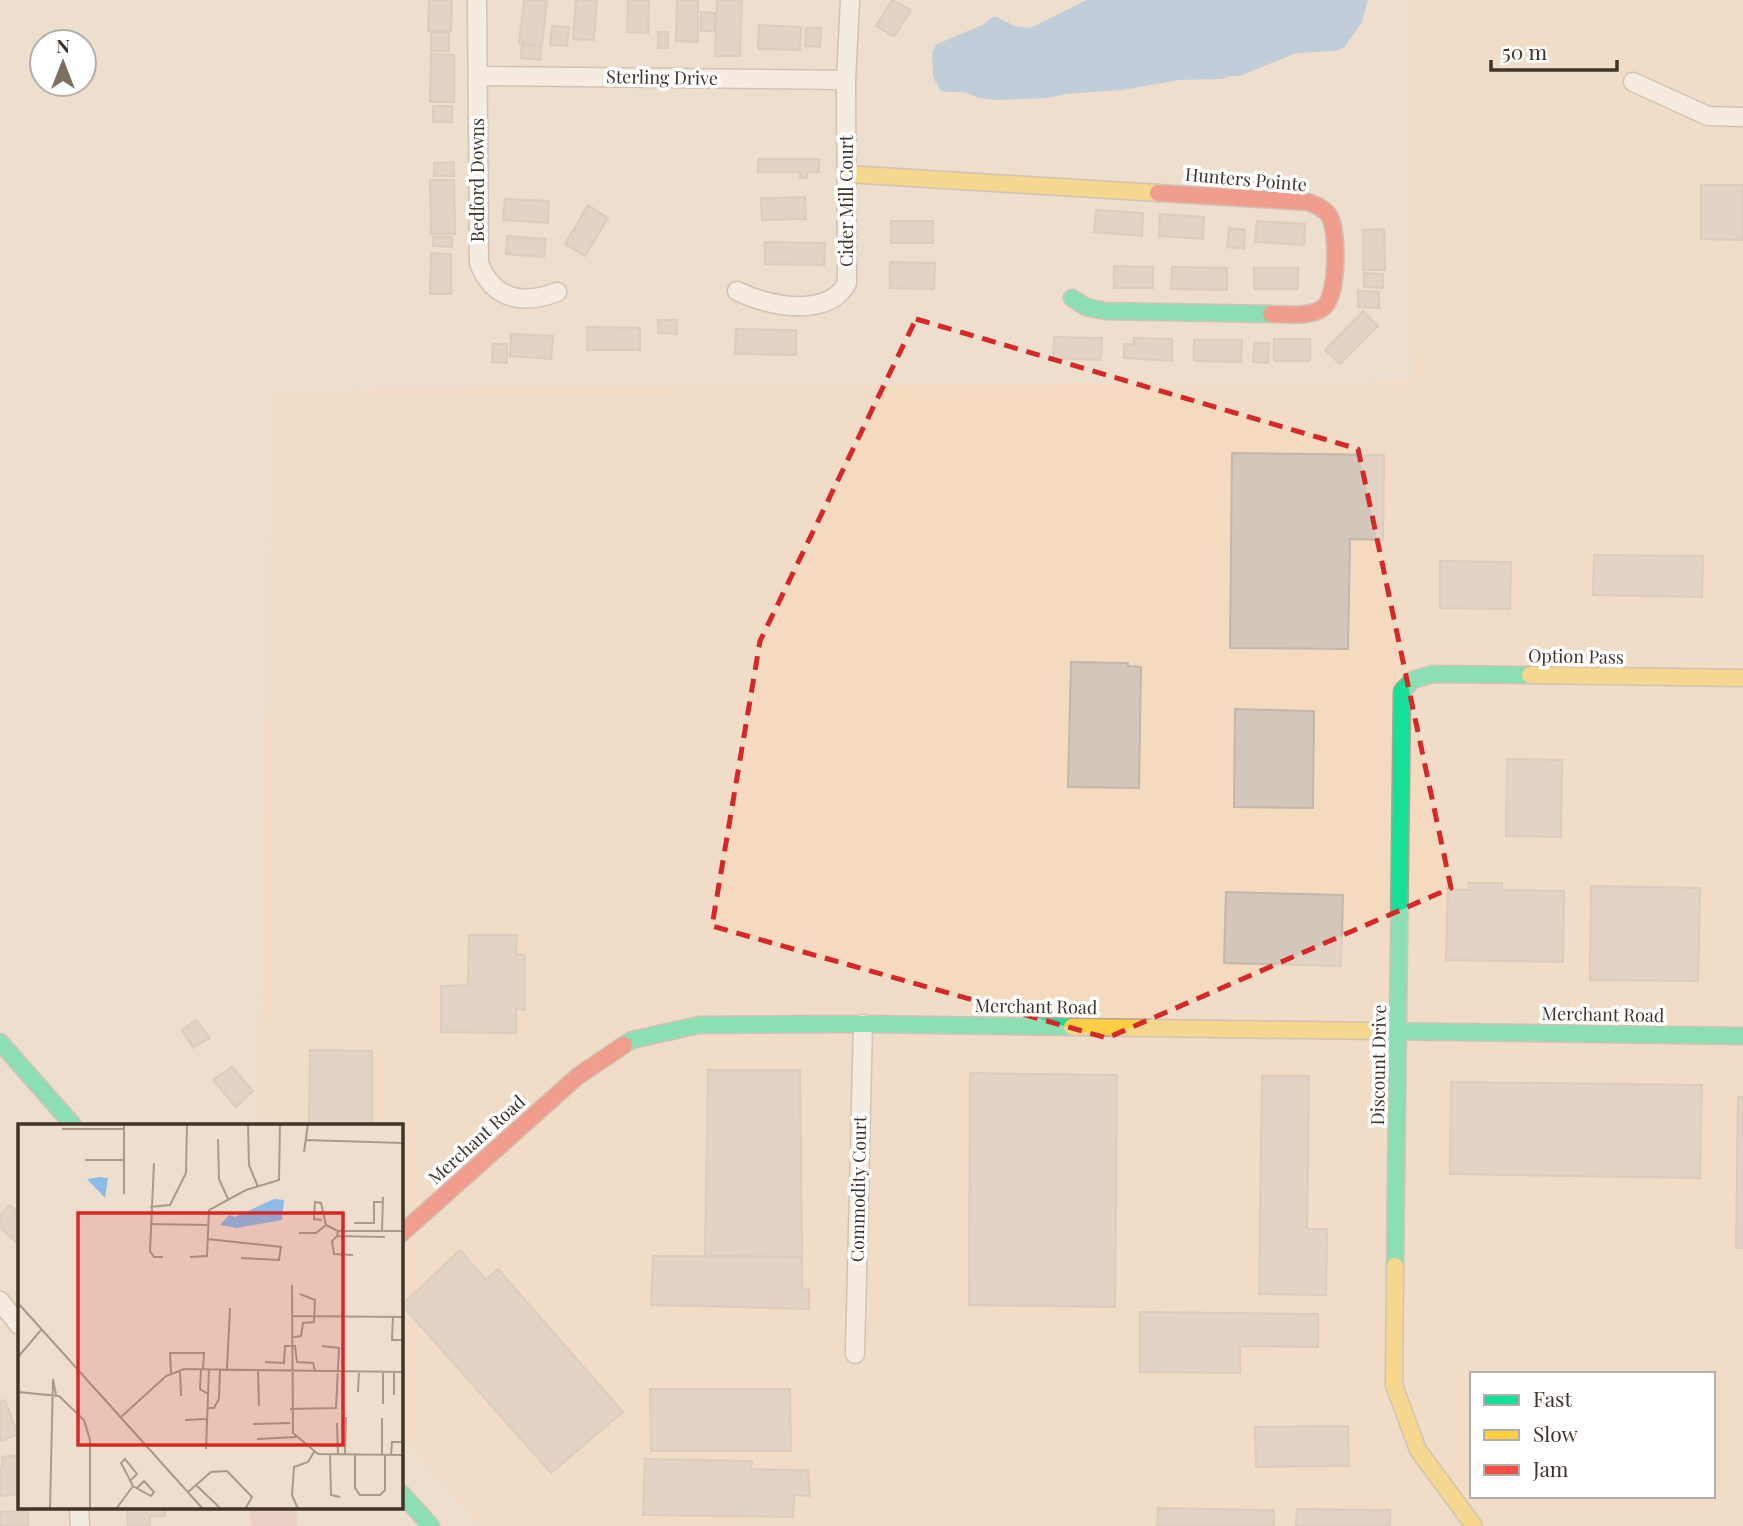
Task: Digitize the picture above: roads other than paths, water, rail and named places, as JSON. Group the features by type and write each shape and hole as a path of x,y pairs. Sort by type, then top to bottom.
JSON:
{"main road":[{"name":"Hunters Pointe","path":"847,174 1308,202 1329,214 1333,223 1334,288 1331,298 1319,310 1293,314 1105,310 1086,307 1072,298"},
{"name":"Option Pass","path":"1410,680 1423,674 1743,678"},
{"name":"Discount Drive","path":"1410,680 1402,691 1401,703 1394,1385 1418,1450 1474,1526"},
{"name":"Merchant Road","path":"402,1233 578,1076 632,1040 699,1025 863,1024 1743,1036"},
{"path":"0,1042 72,1124"},
{"path":"402,1494 431,1526"}],"street":[{"name":"Bedford Downs","path":"477,0 479,263 490,284 501,293 514,298 532,299 557,292"},
{"name":"Cider Mill Court","path":"737,291 760,301 807,305 835,299 848,283 846,80 850,0"},
{"name":"Sterling Drive","path":"478,76 846,80"},
{"path":"1633,82 1708,116 1743,117"},
{"name":"Commodity Court","path":"855,1354 863,1024"},
{"path":"0,1301 18,1324"},
{"path":"79,1508 80,1526"}],"water":[{"path":"1087,0 1368,0 1362,22 1344,48 1336,51 1296,53 1240,76 1179,80 1122,90 1047,98 996,100 979,98 964,92 940,90 933,77 932,52 937,44 982,25 993,17 1015,26 1030,28"}]}
